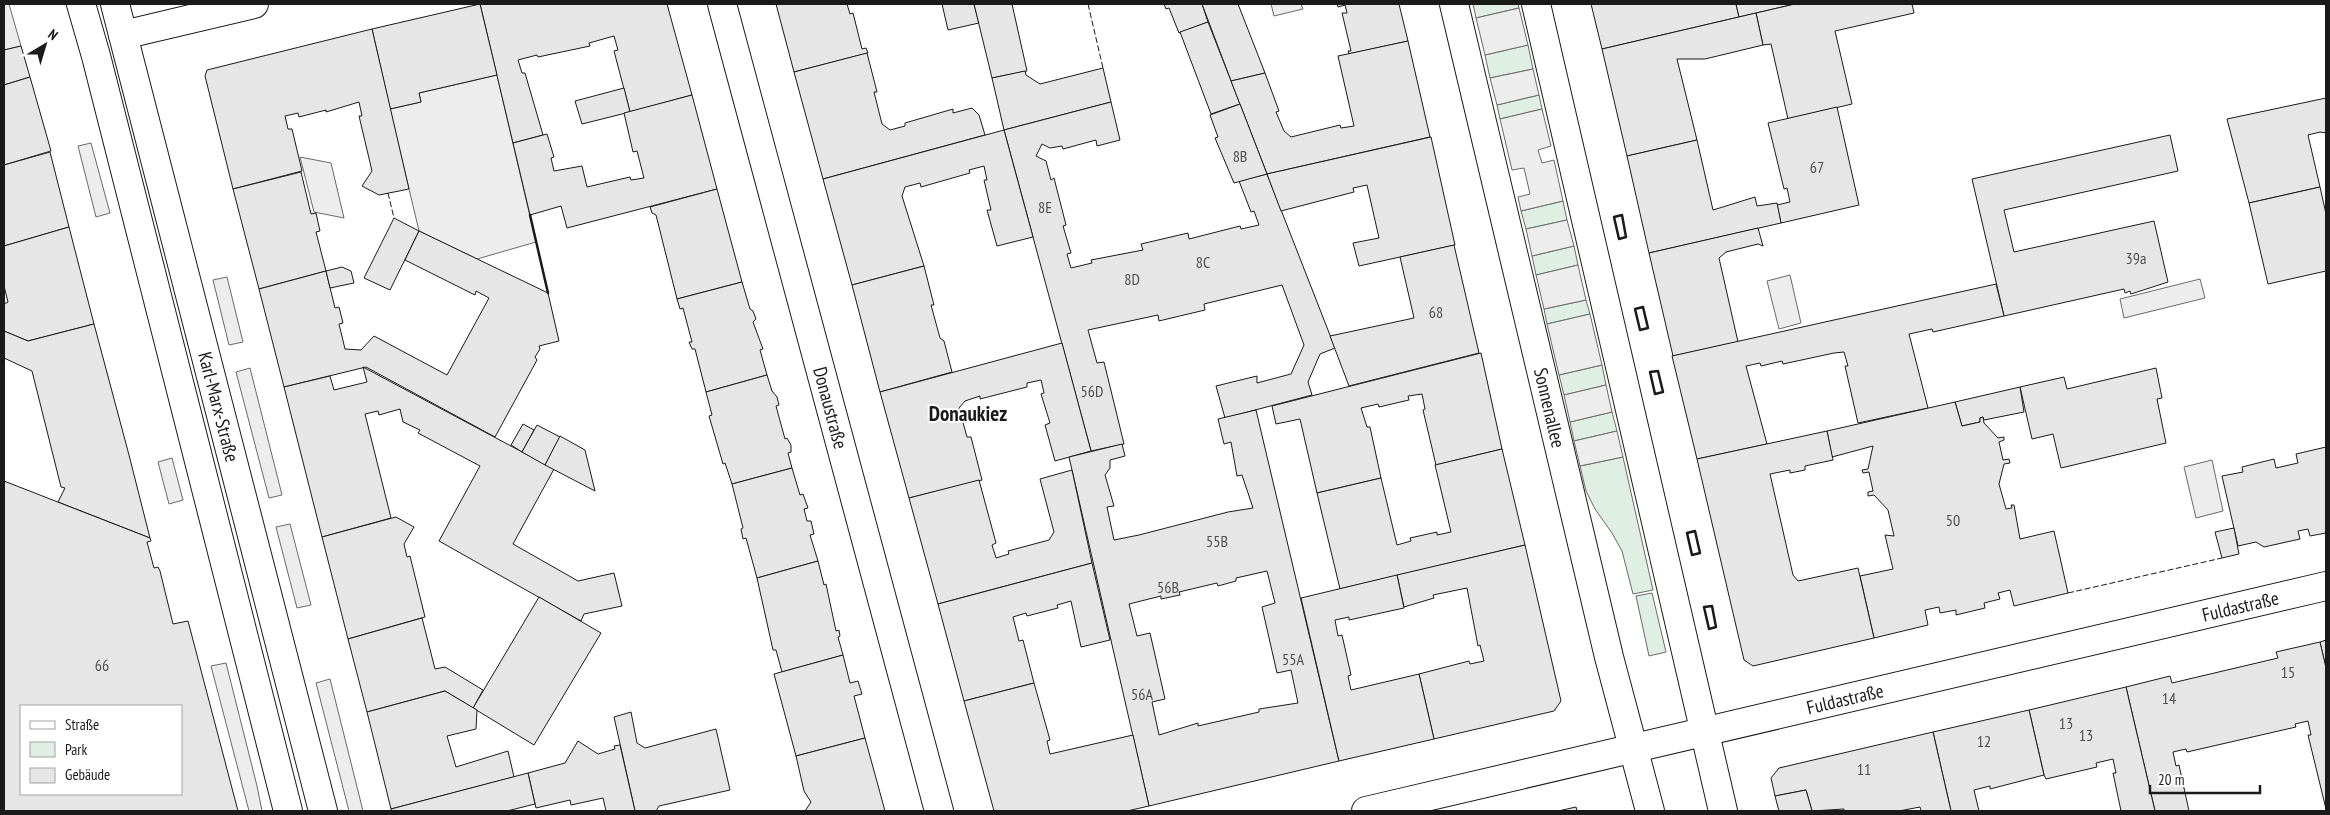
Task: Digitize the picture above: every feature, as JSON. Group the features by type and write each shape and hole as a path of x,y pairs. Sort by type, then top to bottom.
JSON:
{"main road":[{"name":"Karl-Marx-Straße","path":"80,4 92,43 288,811"},
{"name":"Karl-Marx-Straße","path":"115,4 323,811"},
{"path":"92,43 254,4"},
{"name":"Donaustraße","path":"722,4 938,811"},
{"name":"Sonnenallee","path":"1454,4 1609,657 1650,811"},
{"path":"1536,4 1723,811"},
{"name":"Fuldastraße","path":"1366,811 2326,586"}],"green space":[{"path":"1473,4 1518,4 1519,8 1476,18"},
{"path":"1528,45 1533,69 1490,78 1485,55"},
{"path":"1539,95 1542,109 1500,119 1497,105"},
{"path":"1563,201 1567,220 1526,229 1521,211"},
{"path":"1574,246 1578,265 1536,275 1532,256"},
{"path":"1586,300 1590,314 1547,324 1544,309"},
{"path":"1602,365 1606,385 1564,395 1559,375"},
{"path":"1612,412 1617,431 1574,441 1570,422"},
{"path":"1623,457 1653,590 1633,594 1622,551 1595,509 1586,491 1580,466"},
{"path":"1652,593 1666,652 1649,656 1636,596"}],"shaded area":[{"path":"4,4 9,4 21,46 4,50"},
{"path":"1271,4 1301,4 1303,9 1274,16"},
{"path":"1519,8 1528,45 1485,55 1476,18"},
{"path":"1533,69 1539,95 1497,105 1490,78"},
{"path":"497,75 536,242 477,259 419,231 390,109 421,102 419,93"},
{"path":"1542,109 1551,146 1538,150 1542,163 1554,160 1563,201 1521,211 1518,197 1530,194 1524,168 1512,170 1500,119"},
{"path":"91,143 110,213 96,217 78,146"},
{"path":"300,157 331,163 344,218 314,212"},
{"path":"1567,220 1574,246 1532,256 1526,229"},
{"path":"1578,265 1586,300 1544,309 1536,275"},
{"path":"1790,275 1801,323 1779,329 1767,281"},
{"path":"227,277 243,342 229,345 213,280"},
{"path":"2200,279 2205,298 2124,318 2120,299"},
{"path":"1590,314 1602,365 1559,375 1547,324"},
{"path":"250,368 282,495 269,498 236,372"},
{"path":"1606,385 1612,412 1570,422 1564,395"},
{"path":"1617,431 1623,457 1580,466 1574,441"},
{"path":"172,458 183,500 169,504 158,462"},
{"path":"2212,460 2223,511 2196,518 2184,467"},
{"path":"290,524 311,605 297,608 276,527"},
{"path":"226,663 262,811 249,811 211,666"},
{"path":"330,679 363,811 349,811 316,683"}],"building":[{"path":"480,4 667,4 692,95 630,112 614,51 618,50 614,36 589,43 590,46 518,60 522,73 525,73 543,135 513,143"},
{"path":"480,4 497,75 419,93 421,102 390,109 372,29"},
{"path":"776,4 847,4 850,14 853,13 862,49 866,48 868,53 794,72"},
{"path":"942,4 974,4 979,23 948,30"},
{"path":"974,4 1012,4 1027,71 992,78"},
{"path":"1164,4 1202,4 1208,22 1179,33 1169,8 1166,9"},
{"path":"1202,4 1238,4 1265,73 1231,81"},
{"path":"1337,4 1399,4 1408,41 1349,54 1348,51 1351,51 1342,13 1347,13 1345,5 1338,7"},
{"path":"1591,4 1736,4 1739,17 1602,49"},
{"path":"1736,4 1795,4 1739,17"},
{"path":"1795,4 1912,4 1914,13 1835,31 1852,104 1788,119 1771,44 1763,45 1756,13"},
{"path":"1756,13 1763,45 1705,59 1677,59 1697,140 1627,156 1602,49"},
{"path":"1208,22 1240,104 1211,114 1180,32"},
{"path":"372,29 409,189 379,195 362,186 372,171 359,116 362,116 359,102 326,112 326,110 299,117 298,113 285,116 288,129 292,129 302,171 233,189 205,76 207,70"},
{"path":"1408,41 1430,137 1267,174 1231,81 1265,73 1279,111 1276,112 1284,131 1291,137 1340,125 1341,128 1354,126 1338,56"},
{"path":"21,46 30,77 4,85 4,50"},
{"path":"867,53 877,92 874,92 882,124 890,130 905,126 905,123 953,109 953,113 972,108 979,115 985,135 823,179 794,72"},
{"path":"1103,68 1111,102 1004,130 992,78 1025,71 1026,75 1040,84"},
{"path":"30,77 51,151 4,165 4,85"},
{"path":"624,88 630,112 582,124 575,101"},
{"path":"692,95 717,189 567,228 561,206 530,215 513,143 547,134 554,157 551,158 554,171 582,166 587,187 630,177 631,180 644,178 637,151 633,152 624,113"},
{"path":"2326,98 2326,133 2320,132 2308,135 2320,187 2249,203 2227,119"},
{"path":"1111,102 1120,140 1097,146 1096,140 1063,149 1062,146 1050,148 1042,144 1036,156 1046,161 1051,180 1054,178 1066,225 1063,226 1071,253 1067,254 1071,268 1092,263 1091,260 1143,250 1141,244 1188,233 1189,239 1240,226 1241,229 1259,225 1254,211 1251,212 1239,181 1267,174 1335,348 1320,354 1308,382 1312,395 1225,418 1216,386 1257,376 1257,383 1291,374 1304,345 1282,285 1204,304 1205,310 1159,321 1158,315 1088,330 1097,363 1104,362 1124,444 1091,451 1004,130"},
{"path":"1240,104 1267,174 1234,183 1215,138 1218,137 1210,115"},
{"path":"1837,107 1859,205 1781,223 1777,205 1790,202 1787,188 1784,189 1768,123"},
{"path":"1004,130 1033,237 997,246 987,210 991,210 984,180 987,180 984,166 969,170 970,173 921,187 920,183 905,187 902,196 924,266 852,285 823,179"},
{"path":"2170,135 2178,171 2004,210 2014,252 2154,221 2168,282 2131,294 2130,291 2125,293 2124,289 2004,316 1972,179"},
{"path":"1431,137 1455,245 1359,266 1353,243 1379,238 1367,185 1353,188 1354,192 1281,211 1267,174"},
{"path":"1697,140 1713,210 1755,197 1757,206 1777,203 1781,223 1649,253 1627,156"},
{"path":"50,152 69,227 4,246 4,165"},
{"path":"301,172 311,214 316,213 320,231 316,232 326,271 259,289 233,189"},
{"path":"2320,187 2326,214 2326,271 2268,284 2249,203"},
{"path":"717,189 742,282 677,299 656,215 652,213 650,207"},
{"path":"394,218 419,231 390,290 364,278"},
{"path":"69,227 94,324 28,341 4,331 4,304 8,302 4,286 4,246"},
{"path":"1758,228 1763,246 1758,244 1726,252 1719,258 1738,342 1673,356 1649,253"},
{"path":"419,231 548,293 559,341 539,346 540,349 535,357 537,360 495,437 366,367 284,387 259,289 326,271 335,308 339,307 343,323 339,324 345,349 361,350 374,336 447,375 489,298 476,291 475,295 405,260"},
{"path":"1454,245 1479,353 1349,386 1330,336 1414,318 1400,257"},
{"path":"924,266 934,305 931,305 940,338 944,341 952,372 880,392 852,285"},
{"path":"342,267 351,271 354,283 330,288 326,271"},
{"path":"742,282 750,309 753,311 756,319 753,322 763,349 760,350 767,375 706,392 695,349 692,349 689,342 692,342 683,308 680,309 677,299"},
{"path":"1996,284 2004,316 1933,332 1932,329 1909,334 1928,408 1858,423 1845,366 1848,366 1844,352 1783,364 1782,361 1761,366 1760,363 1746,366 1767,444 1697,459 1672,356"},
{"path":"94,324 150,538 58,502 65,488 61,487 32,371 4,358 4,331 28,341"},
{"path":"1062,343 1091,451 1055,461 1045,425 1050,423 1041,394 1044,393 1041,380 1027,383 1027,387 980,399 980,396 965,401 959,408 967,437 971,437 982,480 909,498 880,392"},
{"path":"1481,353 1502,449 1436,465 1423,410 1425,409 1422,394 1408,396 1409,400 1379,407 1378,404 1361,408 1367,427 1370,427 1381,478 1317,493 1300,419 1276,424 1272,406"},
{"path":"363,367 554,469 513,544 578,581 614,573 622,606 584,614 581,621 439,541 480,466 418,433 420,430 403,422 400,409 379,415 378,411 365,414 391,518 322,537 284,387 330,376 334,390 367,382"},
{"path":"2156,368 2162,398 2157,399 2166,443 2061,468 2053,434 2032,439 2020,387 2064,377 2067,389"},
{"path":"767,375 772,391 777,397 779,405 776,406 785,439 787,438 791,445 791,452 788,453 792,468 732,484 725,463 723,464 709,416 712,415 706,392"},
{"path":"2020,387 2024,412 1984,420 1983,417 1980,418 1980,422 1962,426 1955,402"},
{"path":"1955,402 1962,426 1980,422 1980,418 1983,417 1984,423 1998,438 2004,437 2004,440 1999,442 2003,460 2009,459 2010,463 2004,464 1999,484 2006,509 2012,508 2011,505 2014,505 2020,539 2054,531 2068,593 2014,606 2010,590 1998,593 2000,599 1984,603 1985,608 1956,615 1956,610 1940,613 1939,607 1925,610 1928,625 1874,638 1860,576 1893,569 1885,535 1894,536 1888,510 1874,495 1868,496 1868,492 1873,491 1869,472 1863,473 1862,470 1868,469 1873,446 1832,457 1827,431"},
{"path":"1256,410 1339,761 1149,806 1069,457 1122,444 1125,456 1110,460 1110,468 1105,475 1114,506 1107,507 1114,540 1228,512 1253,508 1242,475 1237,476 1231,442 1224,444 1218,419","holes":["1267,571 1275,603 1262,607 1277,673 1291,670 1298,703 1259,709 1259,712 1198,726 1198,723 1159,735 1152,702 1165,699 1150,633 1137,636 1129,604 1161,596 1161,599 1180,595 1179,592 1217,583 1218,586 1236,581 1236,578"]},
{"path":"523,424 534,430 522,452 511,445"},
{"path":"537,425 560,437 545,465 522,452"},
{"path":"1827,431 1833,460 1805,466 1805,470 1790,473 1790,470 1770,474 1793,575 1798,581 1858,568 1874,638 1753,666 1744,660 1697,459"},
{"path":"560,436 585,450 595,491 545,465"},
{"path":"2326,447 2326,533 2310,536 2308,529 2298,531 2300,539 2264,547 2256,542 2238,546 2222,476 2243,472 2242,467 2274,459 2276,468 2298,463 2296,454"},
{"path":"1502,449 1525,545 1340,589 1317,493 1381,478 1397,545 1411,541 1410,538 1437,532 1437,535 1451,532 1435,465"},
{"path":"792,468 800,495 803,494 808,508 804,509 807,521 811,521 814,534 810,535 818,561 757,578 746,538 743,539 741,529 743,528 732,484"},
{"path":"1072,470 1092,563 938,604 909,498 979,480 996,543 992,545 996,558 1009,554 1008,551 1049,540 1054,532 1040,479"},
{"path":"4,481 150,538 151,541 147,542 154,568 158,567 160,571 173,624 188,621 238,811 4,811"},
{"path":"396,517 414,527 404,544 407,557 410,556 425,617 348,639 322,537"},
{"path":"2234,528 2239,554 2222,558 2215,532"},
{"path":"1525,545 1561,701 1554,711 1434,739 1419,674 1469,661 1470,664 1484,661 1480,645 1478,646 1467,588 1433,595 1434,598 1404,607 1397,575"},
{"path":"818,561 824,585 826,584 836,631 839,630 840,636 838,637 843,655 782,672 776,650 773,650 757,578"},
{"path":"1092,563 1110,640 1081,647 1071,601 1057,605 1058,608 1027,616 1026,613 1013,617 1019,641 1023,640 1034,683 964,701 938,604"},
{"path":"1397,575 1404,608 1349,620 1349,617 1335,620 1338,636 1342,635 1351,675 1348,676 1351,690 1419,674 1434,739 1339,761 1301,598"},
{"path":"539,597 601,633 534,745 473,708"},
{"path":"422,618 435,669 445,667 483,690 473,708 445,691 367,712 348,639"},
{"path":"2326,640 2326,668 2320,642"},
{"path":"2320,642 2326,668 2326,809 2308,735 2311,735 2308,721 2295,724 2296,727 2187,752 2186,749 2173,752 2176,766 2179,765 2189,811 2155,811 2126,687 2170,676 2172,683 2278,658 2276,652"},
{"path":"843,655 850,683 858,681 862,694 854,696 865,738 796,756 774,674"},
{"path":"1034,683 1050,740 1047,741 1050,754 1133,735 1149,806 1127,811 994,811 964,701"},
{"path":"2126,687 2155,811 2121,811 2113,773 2116,773 2113,759 2096,763 2097,767 2046,779 2044,775 2029,710"},
{"path":"445,691 477,710 476,729 447,736 456,767 508,751 514,777 391,809 367,712"},
{"path":"2029,710 2044,775 1990,789 1990,786 1974,790 1979,811 1951,811 1933,732"},
{"path":"631,712 637,743 645,748 716,729 730,790 659,806 656,811 635,811 614,717"},
{"path":"1933,732 1951,811 1921,811 1920,807 1899,811 1844,811 1844,809 1812,811 1806,790 1775,796 1771,778 1779,768"},
{"path":"865,738 885,811 805,811 811,802 804,791 796,756"},
{"path":"578,741 598,754 615,749 614,746 620,745 635,811 606,811 603,798 571,805 570,800 536,808 528,773 565,763"},
{"path":"528,773 535,804 507,811 392,811 391,809"},
{"path":"1806,790 1812,811 1779,811 1775,796"},
{"path":"1576,807 1577,811 1558,811"}],"fence":[{"path":"1088,4 1103,68"},
{"path":"388,193 394,218"},
{"path":"2068,593 2222,558"}],"wall":[{"path":"530,215 548,293"},
{"path":"1622,215 1626,237 1619,239 1614,217 1622,215"},
{"path":"1643,307 1648,328 1640,330 1635,309 1643,307"},
{"path":"1658,371 1663,392 1655,394 1650,372 1658,371"},
{"path":"1695,531 1700,553 1692,555 1687,533 1695,531"},
{"path":"1712,606 1716,627 1709,629 1704,607 1712,606"}],"district":[{"name":"Donaukiez","path":"968,413"}]}
